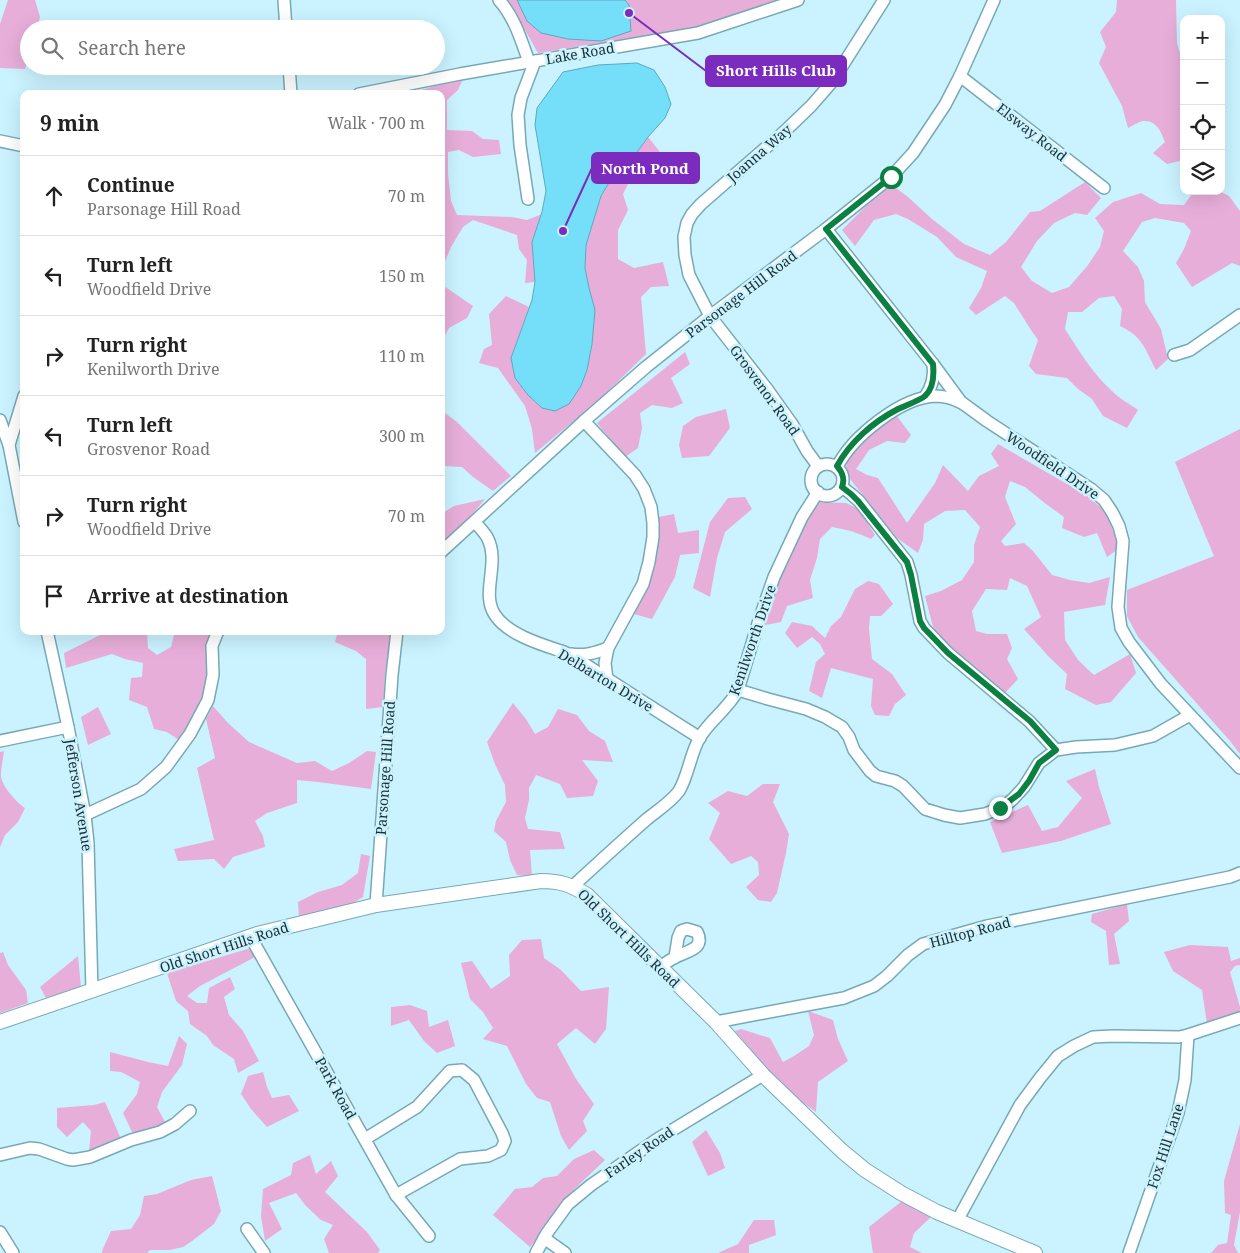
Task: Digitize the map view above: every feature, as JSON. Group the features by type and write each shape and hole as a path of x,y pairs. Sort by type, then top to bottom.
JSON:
{"main road":[{"name":"Old Short Hills Road","path":"0,1022 250,936 376,905 541,881 556,881 573,886 588,895 716,1022 763,1075 842,1151 865,1170 915,1201 937,1212 1036,1253"}],"street":[{"path":"284,0 285,20"},
{"path":"499,0 517,27 532,62 518,115 520,145 528,199"},
{"name":"Lake Road","path":"381,90 698,33 798,0"},
{"name":"Joanna Way","path":"710,316 689,275 684,237 687,223 701,204 811,106 832,82 884,0"},
{"name":"Parsonage Hill Road","path":"445,548 646,367 891,177 913,153 945,105 994,0"},
{"path":"290,75 291,90"},
{"name":"Elsway Road","path":"960,76 1104,188"},
{"path":"0,141 20,145"},
{"name":"Woodfield Drive","path":"826,229 964,404 1091,489 1104,500 1112,512 1123,541 1118,607 1121,628 1129,642 1161,684 1240,768"},
{"path":"1174,355 1190,350 1240,315"},
{"name":"Grosvenor Road","path":"710,316 767,389 792,424 806,451 818,466"},
{"path":"925,397 934,376 933,364"},
{"path":"837,466 842,456 864,433 893,412 925,397 941,396 964,404"},
{"path":"9,445 20,409"},
{"path":"0,420 9,445 20,501"},
{"path":"584,421 635,475 644,489 651,507 653,524 649,562 643,584 608,648 605,663 607,679"},
{"path":"828,464 837,466 844,478 842,487 837,493 831,495 824,495 818,492 811,480 818,466 828,464"},
{"path":"842,487 858,501 907,562 920,621 924,628 948,653 1030,721 1056,750"},
{"name":"Kenilworth Drive","path":"573,886 678,792 686,777 700,738 712,721 728,706 738,690 774,578 802,517 818,492"},
{"name":"Delbarton Drive","path":"475,522 487,537 492,552 490,604 494,615 502,623 517,634 538,644 567,653 700,738"},
{"name":"Jefferson Avenue","path":"48,635 85,816 88,843 92,991"},
{"path":"85,816 141,789 166,767 190,734 208,700 213,675 212,646 216,635"},
{"name":"Parsonage Hill Road","path":"376,905 396,635"},
{"path":"567,653 586,655 608,648"},
{"path":"738,690 806,709 826,717 842,727 849,737 854,750 876,776 895,781 904,786 926,809 944,816 960,818 985,814 1000,808 1019,794 1039,763 1056,750 1114,744 1153,736 1190,715"},
{"path":"0,741 68,727"},
{"name":"Hilltop Road","path":"716,1022 844,998 874,986 923,944 986,926 1230,877 1240,873"},
{"name":"Park Road","path":"250,936 396,1195 429,1236"},
{"path":"661,967 675,957"},
{"path":"957,1221 1020,1105 1058,1056 1093,1037 1179,1038 1240,1018"},
{"name":"Fox Hill Lane","path":"1129,1253 1178,1112 1185,1080 1188,1036"},
{"path":"365,1139 417,1106 450,1071 462,1070 474,1080 505,1141 500,1150 488,1156 460,1159 396,1195"},
{"name":"Farley Road","path":"536,1253 544,1238 568,1204 591,1185 656,1140 763,1075"},
{"path":"0,1155 30,1148 73,1160 90,1157 123,1143 160,1132 175,1124 190,1111"},
{"path":"247,1229 264,1253"},
{"path":"0,1232 14,1253"},
{"path":"544,1238 565,1253"}],"shaded area":[{"path":"8,0 35,0 39,20 20,20 20,69 0,68 0,24"},
{"path":"508,0 783,0 699,27 538,53"},
{"path":"1117,0 1176,0 1177,44 1180,53 1180,161 1167,164 1153,153 1165,142 1158,127 1152,122 1143,121 1128,128 1122,106 1099,63 1106,47 1100,32 1116,12"},
{"path":"464,77 458,90 447,100 447,130 472,131 483,139 499,140 501,154 473,157 459,150 448,152 451,201 457,215 512,217 527,220 542,214 532,242 535,282 525,283 527,260 519,249 517,235 473,220 463,227 445,261 445,90 422,90"},
{"path":"648,137 664,157 647,159 631,178 623,194 628,210 618,230 618,259 634,268 663,262 669,286 651,287 641,297 646,354 600,399 535,453 532,429 525,406 498,368 479,363 484,349 492,345 489,314 506,296 529,307 511,358 515,378 528,395 542,408 581,386 587,370 592,344 589,288 585,268 586,245 601,196 617,169 635,155"},
{"path":"1085,182 1101,198 1087,215 1075,213 1054,223 1037,241 1021,267 1032,281 1052,293 1069,287 1088,265 1100,247 1104,231 1095,218 1113,202 1141,193 1160,204 1184,205 1191,195 1225,194 1229,196 1240,211 1240,266 1232,263 1192,287 1176,263 1191,231 1184,223 1155,218 1142,222 1123,251 1138,267 1144,281 1145,302 1161,329 1168,359 1156,370 1139,339 1120,326 1122,309 1114,296 1099,298 1082,312 1068,312 1065,329 1087,362 1113,392 1138,410 1127,428 1103,416 1092,399 1067,378 1036,374 1029,366 1038,340 1014,303 1005,296 976,315 969,308 981,288 987,271 956,257 937,237 908,219 896,214 874,220 855,246 842,230 866,206 892,185 964,244 990,255 1006,242 1030,212 1040,211"},
{"path":"445,287 473,306 467,318 449,328 445,336"},
{"path":"685,352 690,364 671,378 683,403 672,408 652,405 640,413 642,428 638,448 625,457 597,423"},
{"path":"726,409 730,428 709,456 682,458 679,445 683,426 696,417"},
{"path":"445,413 457,422 511,476 493,491 462,467 445,466"},
{"path":"897,416 911,435 905,443 887,441 869,450 856,469 878,478 907,523 935,483 943,465 968,491 979,476 999,466 991,454 998,444 1086,495 1105,511 1120,548 1107,557 1097,533 1084,537 1062,528 1064,517 1025,487 1010,481 1005,497 1016,524 1001,541 1005,546 1024,543 1033,551 1052,575 1089,583 1110,577 1105,605 1064,612 1065,640 1078,660 1094,675 1130,654 1136,673 1111,702 1096,705 1065,689 1067,674 1024,629 1041,617 1027,586 1010,578 1007,590 986,589 972,611 976,631 987,634 1007,634 1012,648 1007,659 1018,679 1005,693 953,651 933,627 925,596 941,591 962,580 974,562 974,545 980,527 965,510 945,511 924,524 923,540 918,553 897,538 846,474 847,455 872,430"},
{"path":"1240,429 1240,754 1138,637 1127,616 1127,590 1214,556 1175,462"},
{"path":"745,497 752,509 725,532 717,558 710,597 693,588 710,522 728,498"},
{"path":"485,499 459,530 445,541 445,512 454,506"},
{"path":"812,502 846,503 859,509 875,535 871,539 832,527 820,539 817,558 810,580 813,598 787,606 781,622 761,626 783,566"},
{"path":"674,514 678,533 699,530 699,553 680,555 675,577 652,619 634,614 648,582 658,517"},
{"path":"868,581 879,584 893,604 881,616 870,616 869,629 872,659 892,674 906,695 895,704 889,716 875,715 871,706 873,679 831,668 822,698 809,691 816,662 825,654 820,644 812,637 797,648 785,633 792,622 812,626 825,638 831,626 841,617 855,589"},
{"path":"100,635 147,635 148,648 157,655 171,647 174,635 212,635 211,676 197,714 182,742 167,732 154,729 147,707 129,700 131,678 142,677 143,663 112,654 66,668 64,653"},
{"path":"337,635 391,635 385,673 383,707 366,709 366,659 356,651 335,642"},
{"path":"513,703 535,734 548,727 558,709 577,715 589,731 605,741 613,762 582,760 598,781 593,796 567,798 560,784 536,775 529,788 529,800 525,818 528,829 560,832 565,849 530,850 532,876 517,875 510,860 506,842 494,831 496,821 506,802 505,785 487,742"},
{"path":"213,706 249,742 297,763 315,761 332,771 367,751 376,752 371,789 297,780 297,803 267,813 255,821 263,836 265,847 233,857 224,869 214,859 178,861 174,849 214,840 197,768 215,758 206,719"},
{"path":"98,707 111,734 88,745 81,717"},
{"path":"4,751 1,770 2,780 10,794 25,808 18,822 5,835 0,847 0,752"},
{"path":"1095,769 1111,824 1061,841 1002,853 990,822 1028,805 1042,831 1058,827 1082,798 1066,781"},
{"path":"763,784 780,784 773,802 789,834 777,893 771,902 758,900 746,887 759,875 758,862 751,856 731,864 709,839 720,813 708,803 728,791 747,796"},
{"path":"361,854 370,856 363,897 348,906 299,919 298,902 318,892 342,885 358,873"},
{"path":"1127,904 1129,921 1114,934 1120,964 1109,965 1106,931 1091,922 1092,914"},
{"path":"541,939 544,958 561,970 581,991 609,987 606,1029 595,1044 576,1028 557,1044 576,1079 594,1104 583,1121 587,1131 569,1150 561,1136 550,1102 537,1098 526,1084 507,1046 483,1039 493,1028 483,1012 470,999 461,963 472,961 491,989 510,976 509,955 522,940"},
{"path":"1190,945 1228,947 1231,961 1240,958 1240,965 1235,966 1230,972 1240,1007 1240,1015 1207,1024 1202,990 1173,971 1164,952"},
{"path":"251,948 255,957 200,986 187,996 197,1003 207,1003 209,988 230,977 235,989 224,997 229,1015 243,1031 259,1061 238,1073 234,1059 213,1045 207,1036 190,1024 188,1011 176,1001 167,973"},
{"path":"3,952 8,965 26,990 28,1003 0,1013 0,953"},
{"path":"78,956 81,987 46,998 40,987"},
{"path":"410,1005 427,1011 429,1027 448,1020 455,1046 437,1053 424,1041 409,1020 391,1026 391,1007"},
{"path":"808,1011 833,1020 838,1039 848,1061 818,1082 816,1112 786,1091 735,1031 741,1029 770,1038 783,1062 809,1046 814,1035"},
{"path":"179,1036 187,1044 182,1065 162,1092 157,1107 165,1122 144,1134 132,1132 123,1113 137,1094 140,1082 121,1072 110,1071 110,1052 168,1066"},
{"path":"263,1072 272,1098 289,1095 299,1111 267,1127 241,1094 248,1076"},
{"path":"105,1102 121,1139 89,1151 91,1131 83,1122 67,1137 57,1127 57,1108 94,1105"},
{"path":"1240,1124 1240,1212 1234,1245 1238,1253 1211,1253 1218,1245 1227,1243 1231,1215 1225,1213 1224,1181"},
{"path":"706,1130 720,1153 725,1168 708,1176 692,1142"},
{"path":"594,1150 605,1160 563,1200 546,1228 530,1247 493,1215 515,1189 532,1187 543,1178 557,1176 574,1159"},
{"path":"310,1155 316,1174 331,1161 338,1176 325,1192 367,1232 380,1250 378,1253 329,1253 324,1239 333,1225 321,1220 296,1193 269,1203 282,1229 265,1241 261,1216 263,1189 291,1175 293,1163"},
{"path":"212,1176 221,1211 214,1224 192,1241 183,1247 170,1250 150,1250 147,1253 102,1253 111,1231 131,1229 140,1215 144,1196 157,1194 191,1180"},
{"path":"902,1201 932,1216 914,1233 910,1247 922,1253 873,1253 869,1227"},
{"path":"754,1220 774,1220 776,1235 749,1245 749,1253 718,1253 738,1244"}],"water":[{"path":"517,0 625,0 629,5 631,31 601,41 568,39 541,33 527,21"},
{"path":"637,63 654,70 665,87 671,104 665,118 635,155 617,169 601,196 586,245 585,268 595,310 592,344 587,370 581,386 569,404 555,411 542,408 528,395 515,378 511,358 532,300 535,282 532,242 542,212 546,191 535,125 537,108 563,72 598,65"}],"place":[{"name":"Short Hills Club","path":"629,13"},
{"name":"North Pond","path":"563,231"}],"route":[{"path":"891,177 826,229 933,364 934,376 925,397 893,412 878,422 851,446 842,456 837,466 844,478 842,487 858,501 907,562 920,621 924,628 948,653 1030,721 1056,750 1039,763 1019,794 1000,808"}]}
